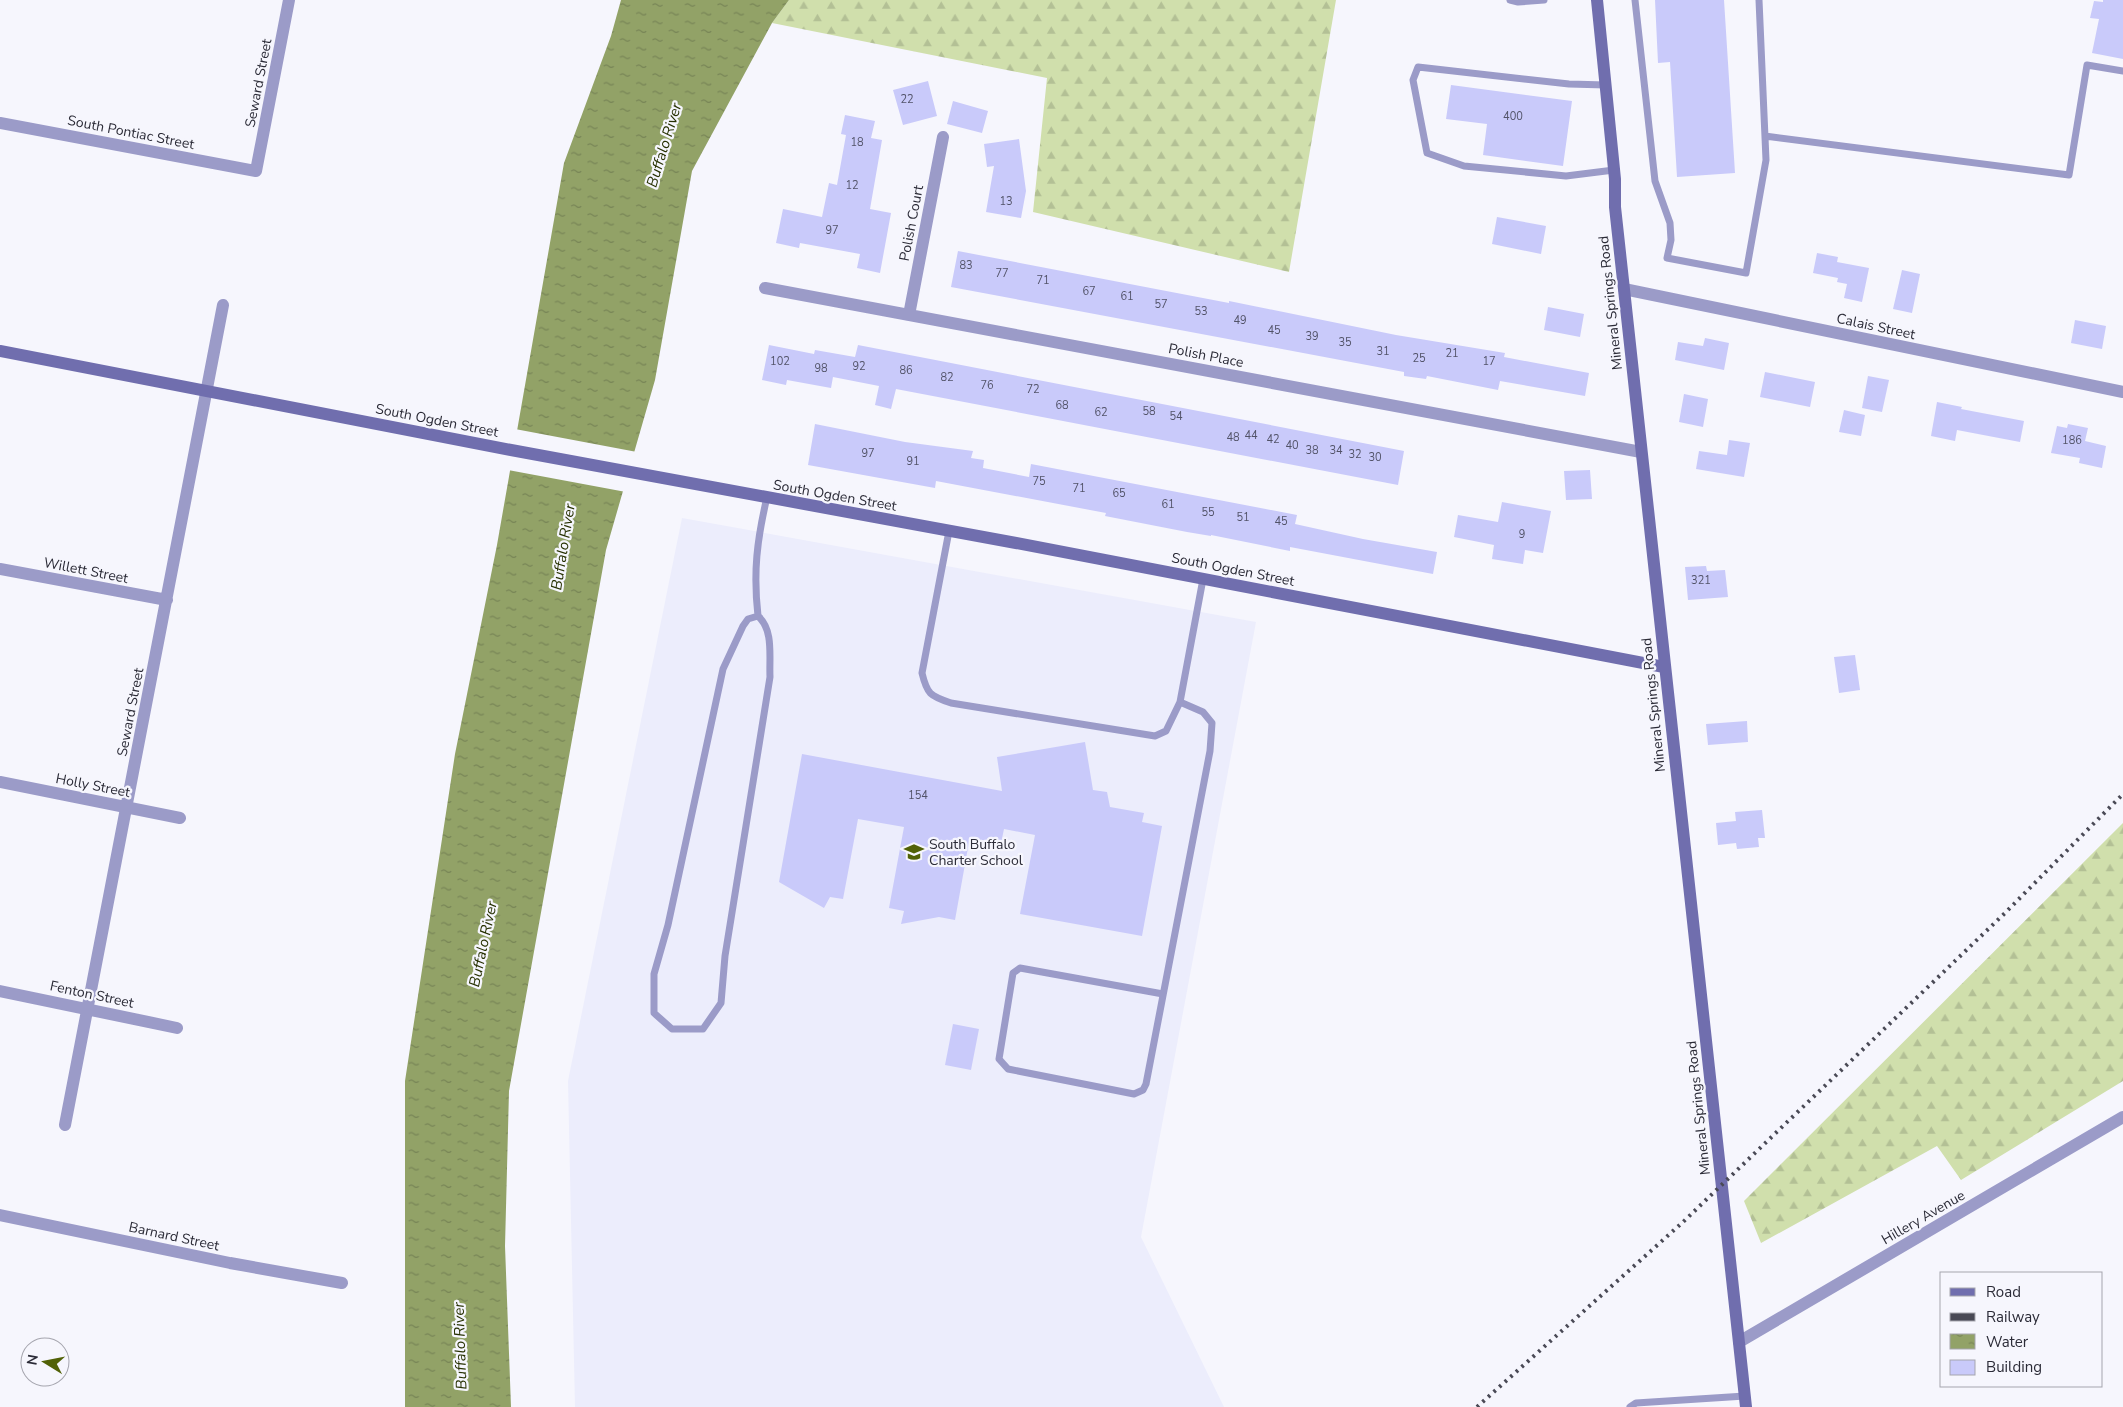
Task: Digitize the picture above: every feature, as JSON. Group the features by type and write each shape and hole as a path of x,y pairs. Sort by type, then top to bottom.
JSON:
{"street":[{"name":"Seward Street","path":"256,171 289,0"},
{"name":"Mineral Springs Road","path":"1597,0 1614,170 1615,207 1641,452 1746,1402"},
{"name":"South Pontiac Street","path":"0,123 256,171"},
{"name":"Polish Court","path":"908,315 943,137"},
{"name":"Polish Place","path":"765,288 1641,452"},
{"name":"Calais Street","path":"1624,289 2123,392"},
{"name":"Seward Street","path":"65,1125 223,305"},
{"name":"South Ogden Street","path":"0,351 511,450 1664,667"},
{"name":"Willett Street","path":"0,569 167,600"},
{"name":"Holly Street","path":"0,782 180,818"},
{"name":"Fenton Street","path":"0,990 178,1028"},
{"name":"Hillery Avenue","path":"1739,1342 2123,1117"},
{"name":"Barnard Street","path":"0,1215 230,1263 342,1283"}],"lane":[{"path":"1510,0 1518,2 1544,0"},
{"path":"1635,0 1655,181 1670,223 1671,240 1667,258 1746,273 1766,160 1759,0"},
{"path":"1765,136 2069,175 2087,65 2123,71"},
{"path":"1606,85 1569,84 1418,67 1413,80 1427,153 1464,166 1566,176 1614,170"},
{"path":"758,616 748,619 742,626 723,669 668,925 654,974 654,1013 672,1029 703,1029 721,1003 725,956 770,677 769,634 765,622 758,616 754,565 767,498"},
{"path":"949,531 922,673 926,690 935,698 951,703 1155,736 1166,731 1180,702 1203,579"},
{"path":"1163,994 1020,968 1013,974 999,1060 1008,1070 1134,1094 1143,1090 1146,1084 1210,751 1212,723 1203,712 1180,702"},
{"path":"1630,1407 1636,1402 1746,1402"}],"shaded area":[{"name":"South Buffalo Charter School","path":"682,518 1256,622 1141,1237 1224,1407 575,1407 568,1081"}],"green space":[{"path":"789,0 1336,0 1289,272 1033,212 1047,78 772,23"},
{"path":"2123,823 2123,1081 1961,1180 1937,1146 1761,1243 1744,1201"}],"water":[{"name":"Buffalo River","path":"621,0 789,0 772,23 692,171 655,380 606,550 509,1091 505,1246 511,1407 405,1407 405,1081 455,754 497,545 564,163 611,36"}],"pier":[{"path":"515,429 637,452 626,492 508,470"}],"building":[{"path":"1655,0 1724,0 1735,173 1677,177 1670,62 1658,63"},
{"path":"2103,0 2123,0 2123,59 2092,53 2099,19 2090,18 2094,1 2103,2"},
{"path":"928,81 937,116 903,125 893,90"},
{"path":"1451,85 1572,101 1563,166 1483,155 1487,124 1446,119"},
{"path":"953,101 988,111 982,133 947,124"},
{"path":"845,115 875,121 871,138 882,140 870,209 891,213 880,273 857,268 860,254 800,243 799,248 776,243 783,209 822,217 829,183 837,185 846,135 841,134"},
{"path":"1019,139 1026,191 1021,218 986,212 994,166 987,167 984,144"},
{"path":"1497,217 1546,226 1541,254 1492,244"},
{"path":"958,251 1229,303 1229,301 1396,335 1505,353 1504,357 1589,373 1585,396 1500,381 1498,390 1427,376 1426,379 1404,376 1404,372 951,287"},
{"path":"1817,253 1838,257 1837,262 1869,268 1862,302 1844,298 1847,284 1837,282 1838,278 1813,273"},
{"path":"1902,270 1920,274 1912,313 1893,309"},
{"path":"1548,307 1584,314 1580,337 1544,330"},
{"path":"2075,320 2106,326 2102,349 2071,343"},
{"path":"1705,338 1729,343 1724,370 1675,360 1678,342 1703,346"},
{"path":"769,345 814,354 815,350 855,357 858,345 1404,451 1398,485 896,389 891,409 875,405 879,386 833,377 831,388 787,380 786,385 762,380"},
{"path":"1765,372 1815,382 1810,407 1760,397"},
{"path":"1868,376 1889,380 1882,412 1862,408"},
{"path":"1684,394 1708,399 1703,427 1679,422"},
{"path":"1937,402 1962,407 1961,409 2024,421 2020,442 1957,430 1955,441 1931,436"},
{"path":"1844,410 1865,415 1861,436 1839,432"},
{"path":"815,424 905,442 973,451 971,458 984,460 983,468 1029,477 1031,464 1297,515 1295,524 1363,539 1437,552 1433,574 1290,547 1290,551 1187,532 1105,516 1106,513 936,481 935,488 808,465"},
{"path":"2068,424 2088,428 2085,441 2106,446 2102,468 2079,463 2080,458 2051,453 2057,426 2067,428"},
{"path":"1729,440 1750,443 1744,477 1696,469 1699,451 1727,455"},
{"path":"1590,470 1592,499 1566,500 1564,471"},
{"path":"1502,502 1551,511 1543,553 1525,550 1523,564 1492,559 1494,545 1454,537 1458,515 1498,522"},
{"path":"1706,566 1707,571 1725,570 1728,597 1688,600 1685,567"},
{"path":"1855,655 1860,690 1839,693 1834,657"},
{"path":"1747,721 1748,742 1708,745 1706,724"},
{"path":"1085,742 1093,790 1107,792 1110,807 1144,813 1142,822 1162,826 1142,936 1020,914 1035,835 1004,829 1000,848 969,842 955,920 939,917 901,924 904,911 889,908 904,827 858,819 843,899 830,897 824,908 779,882 802,754 1002,791 997,757"},
{"path":"1762,810 1765,838 1758,838 1759,847 1737,849 1736,843 1718,845 1716,823 1736,821 1735,812"},
{"path":"953,1024 979,1029 971,1070 945,1065"}],"railway":[{"path":"1477,1407 1683,1222 2005,913 2123,794"}],"place":[{"name":"South Buffalo Charter School","path":"914,852"}]}
